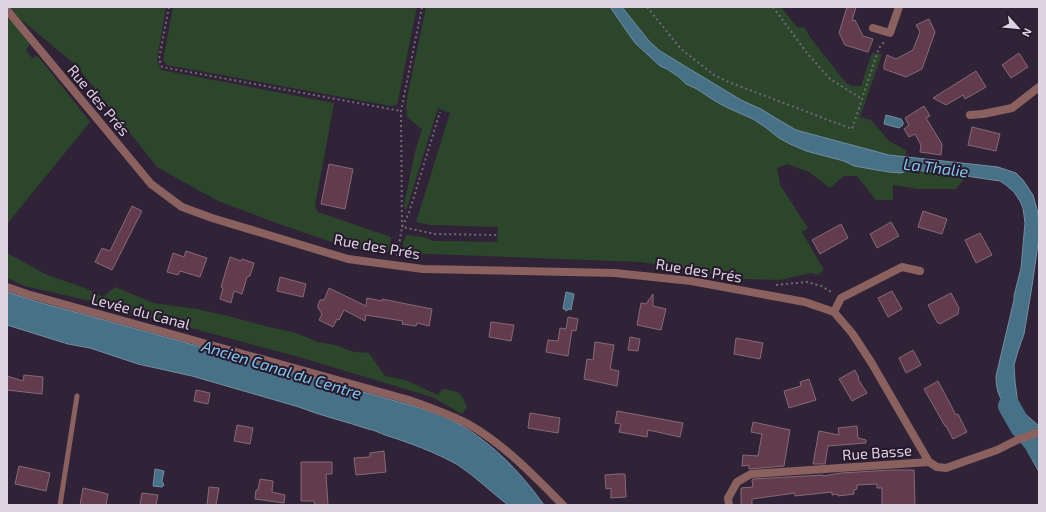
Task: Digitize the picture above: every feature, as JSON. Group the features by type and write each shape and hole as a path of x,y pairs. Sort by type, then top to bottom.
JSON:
{"street":[{"path":"873,28 890,33 899,7"},
{"name":"Rue des Prés","path":"7,10 151,184 182,207 212,218 348,259 423,269 615,273 691,281 805,302 834,312"},
{"path":"970,115 1012,108 1039,87"},
{"path":"920,271 902,267 841,298 834,312 852,333 871,362 929,462"},
{"name":"Levée du Canal","path":"7,287 26,294 431,408 469,425 488,437 531,472 563,505"},
{"name":"Rue Basse","path":"729,505 728,498 737,482 751,474 929,462 937,467 946,468 997,450 1017,440 1039,432"}],"lane":[{"path":"60,505 77,396"}],"path":[{"path":"169,7 159,58 162,66 401,111"},
{"path":"395,265 402,227 401,111 422,7"},
{"path":"646,7 681,50 714,75 726,81 852,129 879,48 890,33"},
{"path":"773,7 807,53 830,79 862,99"},
{"path":"402,227 409,213 440,112"},
{"path":"402,227 435,234 496,235"}],"green space":[{"path":"10,7 166,7 157,60 161,70 334,103 315,206 318,212 391,237 389,253 347,247 282,225 218,201 157,167 76,65 19,18"},
{"path":"173,7 417,7 397,105 391,106 167,65 163,60"},
{"path":"426,7 610,7 635,43 660,66 679,77 686,84 697,89 715,101 753,119 790,144 806,151 844,161 854,166 889,172 901,173 910,170 966,176 956,189 918,189 893,185 893,200 876,200 857,176 844,176 830,188 809,172 787,164 777,168 780,185 808,228 802,232 824,270 818,275 811,273 780,280 744,279 641,262 404,253 403,242 407,235 423,237 434,241 497,242 498,227 431,225 416,222 450,113 438,108 406,211 404,205 415,152 422,129 407,117 406,107"},
{"path":"622,7 781,7 797,27 805,28 809,36 846,83 852,86 861,86 872,53 882,54 860,117 871,120 889,141 907,151 904,157 889,155 796,130 761,109 741,100 660,51 649,41"},
{"path":"7,16 30,44 26,50 32,58 37,56 42,61 90,122 7,224"},
{"path":"7,253 47,275 85,288 103,297 115,287 153,303 197,309 232,317 296,333 318,342 335,345 354,352 369,353 385,376 405,380 438,395 442,389 455,391 461,395 467,407 462,414 432,397 299,357 99,303 25,286 7,278"}],"water":[{"path":"610,7 622,7 649,41 660,51 741,100 761,109 796,130 889,155 998,167 1016,173 1023,180 1033,195 1038,213 1039,237 1024,334 1014,365 1015,381 1018,405 1023,412 1039,427 1020,434 1000,396 996,382 996,376 1021,268 1025,223 1023,208 1014,192 1000,181 939,172 910,170 901,173 854,166 844,161 806,151 790,144 753,119 715,101 697,89 686,84 667,69 660,66 635,43"},
{"path":"886,115 901,119 903,125 899,128 884,124"},
{"path":"7,292 38,302 417,407 449,419 490,445 524,479 544,505 508,505 458,465 422,448 375,431 192,376 138,364 90,348 68,344 7,325"},
{"path":"566,292 574,294 571,310 569,309 566,311 563,309"},
{"path":"1039,437 1039,472 1023,443"},
{"path":"155,469 164,471 162,481 164,485 162,487 153,486"}],"building":[{"path":"847,7 856,7 852,21 855,20 863,36 873,39 868,52 845,45 839,33"},
{"path":"929,19 935,32 922,69 906,77 884,69 887,55 896,59 913,50 920,32 916,25"},
{"path":"1019,53 1028,67 1011,78 1002,65"},
{"path":"976,71 986,87 965,99 963,95 946,105 933,98"},
{"path":"924,106 930,116 926,118 942,144 941,155 920,152 921,145 915,134 909,137 904,129 909,125 905,118"},
{"path":"972,127 1000,134 996,151 968,145"},
{"path":"329,164 353,169 345,209 321,204"},
{"path":"132,206 142,211 112,270 95,262 102,248 110,251"},
{"path":"923,211 947,219 942,234 918,227"},
{"path":"891,222 899,236 877,248 870,234"},
{"path":"841,224 848,238 820,254 812,240"},
{"path":"980,233 992,255 976,263 965,240"},
{"path":"186,251 207,258 200,277 180,271 178,275 167,272 173,253 184,257"},
{"path":"230,257 241,261 242,259 254,263 250,276 247,277 242,294 234,291 231,303 220,299 223,288 221,287"},
{"path":"280,277 306,284 303,297 277,291"},
{"path":"329,288 366,306 367,298 382,301 382,299 432,309 429,326 417,323 416,326 402,324 403,321 366,315 365,321 344,310 339,320 337,319 333,327 319,320 322,314 318,308 318,305 320,300 324,300"},
{"path":"892,291 902,309 888,317 878,298"},
{"path":"951,293 959,308 958,314 940,324 937,322 928,305"},
{"path":"653,294 653,306 666,309 661,330 637,325 641,303 646,304"},
{"path":"568,317 578,319 576,331 572,330 568,356 546,352 548,340 558,341 560,328 566,329"},
{"path":"491,322 514,325 511,341 489,337"},
{"path":"630,337 640,339 638,351 628,350"},
{"path":"736,338 763,343 760,359 734,354"},
{"path":"595,342 614,345 610,369 619,371 617,386 584,379 587,359 593,360"},
{"path":"913,350 921,365 906,373 899,358"},
{"path":"855,370 859,378 858,379 867,393 852,401 839,379"},
{"path":"24,375 43,377 42,394 7,390 7,376 23,381"},
{"path":"809,379 816,400 789,408 784,391 801,386 800,382"},
{"path":"938,381 967,432 953,439 924,389"},
{"path":"196,390 210,393 208,404 194,401"},
{"path":"617,411 683,423 680,437 648,430 647,437 619,432 621,424 615,423"},
{"path":"530,413 560,418 558,433 528,428"},
{"path":"753,422 790,430 784,466 749,469 749,465 742,466 743,455 758,456 762,434 751,432"},
{"path":"237,425 253,428 250,444 234,441"},
{"path":"857,426 858,438 866,440 866,443 828,446 825,464 813,464 819,431 839,435 838,428"},
{"path":"384,451 386,472 356,475 354,458 370,457 370,453"},
{"path":"301,462 332,462 332,474 326,474 328,505 315,505 314,501 301,501"},
{"path":"19,466 50,473 46,491 15,484"},
{"path":"914,470 915,505 882,505 882,488 877,488 877,484 857,485 857,489 854,490 854,494 838,496 838,494 832,495 832,492 795,496 795,493 752,499 752,505 741,505 741,488 753,487 753,479 823,476 841,473"},
{"path":"625,474 626,497 611,498 611,488 606,489 605,475"},
{"path":"260,479 273,481 272,492 285,495 284,503 255,499 256,490 258,490"},
{"path":"209,487 219,488 216,505 207,505"},
{"path":"83,488 108,494 106,505 80,505"},
{"path":"142,493 158,495 156,505 140,505"}],"waterway":[{"name":"La Thalie","path":"1009,406 1021,427 1036,444 1039,451"}],"water label":[{"name":"Ancien Canal du Centre","path":"282,369"}]}
